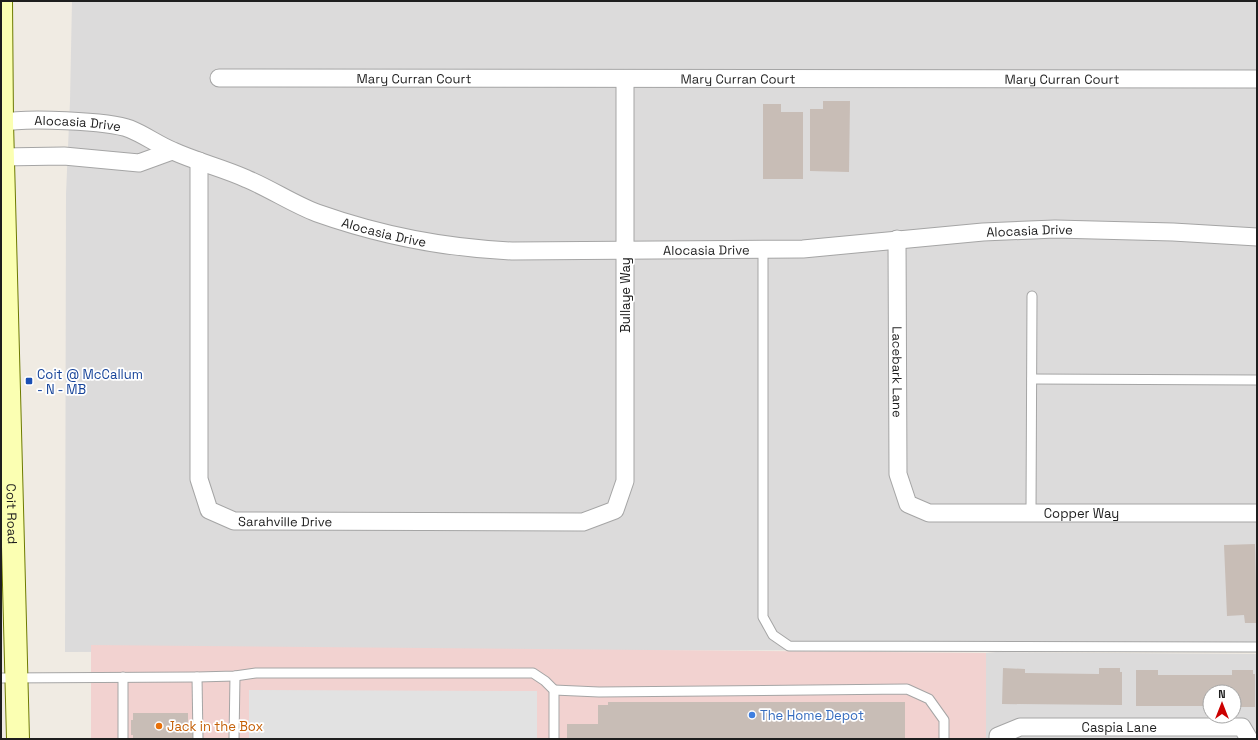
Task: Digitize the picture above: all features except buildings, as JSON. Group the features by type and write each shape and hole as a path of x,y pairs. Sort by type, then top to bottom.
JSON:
{"main road":[{"name":"Coit Road","path":"1,1 9,678 18,739"}],"street":[{"name":"Mary Curran Court","path":"219,78 1257,78"},
{"name":"Bullaye Way","path":"615,510 625,480 625,79"},
{"name":"Alocasia Drive","path":"2,122 32,120 108,125 129,129 172,151 246,179 316,213 363,228 424,243 468,249 512,251 803,249 983,232 1055,230 1173,232 1257,237"},
{"path":"2,157 64,156 139,163 172,151"},
{"name":"Sarahville Drive","path":"199,161 199,479 209,510 234,522 583,522 615,510"},
{"name":"Lacebark Lane","path":"897,239 898,474 908,504"},
{"name":"Copper Way","path":"908,504 929,513 1257,513"},
{"name":"Caspia Lane","path":"998,738 1020,727 1125,732 1245,733"}],"lane":[{"path":"763,250 763,617 773,635 789,646 1257,647"},
{"path":"1031,513 1032,296"},
{"path":"1032,379 1257,380"},
{"path":"9,678 197,677 235,676 256,673 533,673 545,681 554,690 607,692 907,689 929,699 944,720 944,739"},
{"path":"234,739 235,676"},
{"path":"122,739 123,677"},
{"path":"197,677 198,739"},
{"path":"554,690 554,739"}],"shaded area":[{"path":"72,1 1257,1 1257,649 65,652 66,194"},
{"path":"91,645 986,653 986,739 91,739"},
{"path":"986,653 1257,654 1257,739 986,739"},
{"path":"249,690 537,691 537,739 249,739"}],"place":[{"name":"Coit @ McCallum - N - MB","path":"29,381"},
{"name":"The Home Depot","path":"752,715"},
{"name":"Jack in the Box","path":"159,726"}]}
